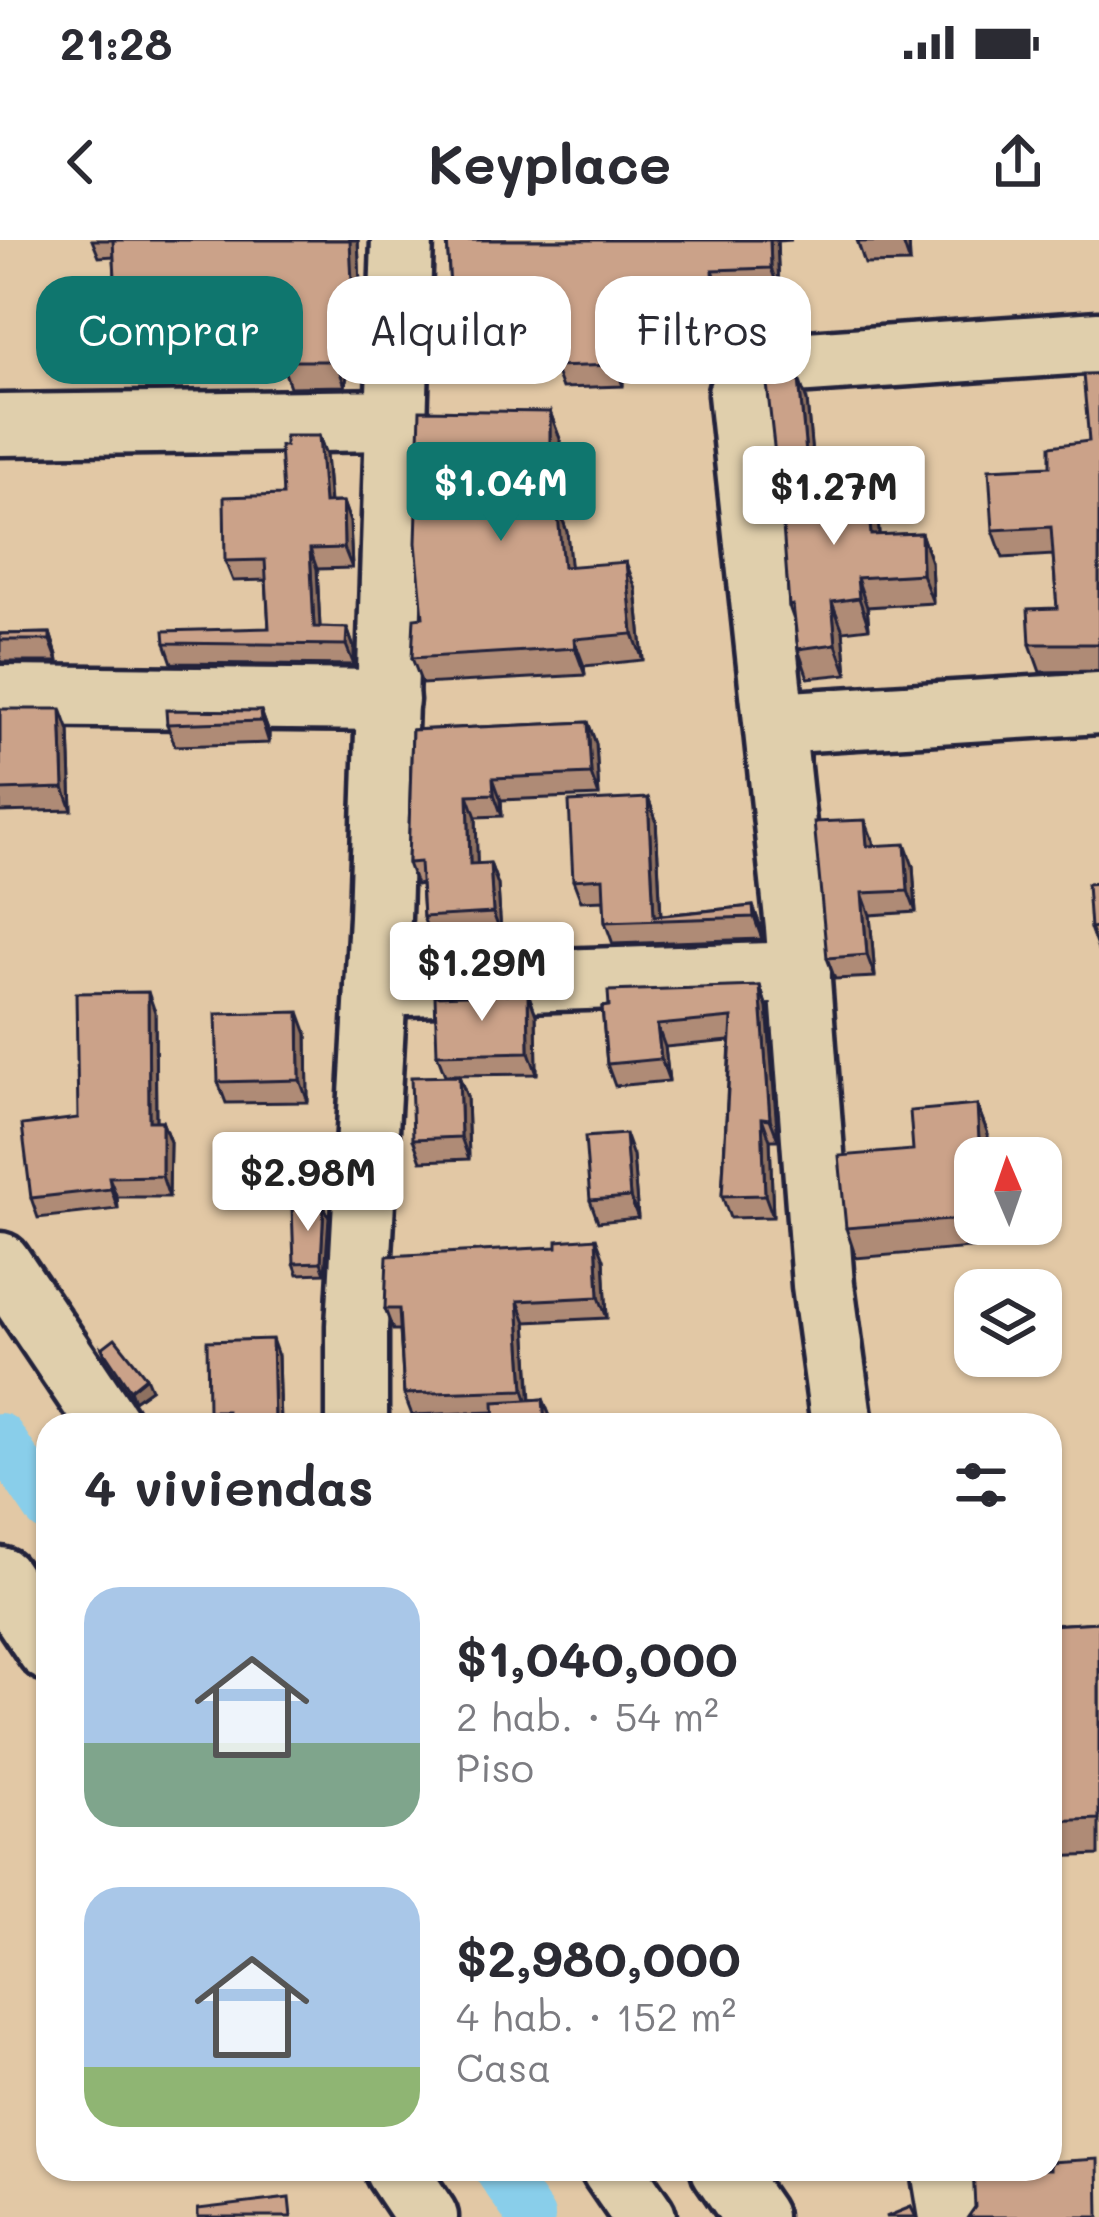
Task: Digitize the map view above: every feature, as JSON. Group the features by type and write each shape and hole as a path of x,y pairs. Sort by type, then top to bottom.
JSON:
{"street":[{"path":"357,1413 357,1326 388,700 402,240"},
{"path":"841,1413 811,1154 800,972 739,394 765,365 1099,342"},
{"path":"0,425 394,420"},
{"path":"0,696 388,700"},
{"path":"775,723 1099,703"},
{"path":"376,986 800,972"},
{"path":"0,1263 102,1413"},
{"path":"0,1579 36,1632"},
{"path":"403,2181 428,2217"},
{"path":"620,2181 645,2217"},
{"path":"730,2181 755,2217"},
{"path":"944,2181 950,2217"}],"building":[{"path":"113,240 350,240 352,276 327,276 327,361 303,361 303,276 115,276"},
{"path":"447,240 770,240 771,268 713,270 713,276 595,276 595,366 571,366 571,276 449,276"},
{"path":"1083,374 1099,374 1099,644 1030,644 1028,609 1057,608 1051,527 993,530 989,469 1050,466 1050,446 1089,441"},
{"path":"767,384 799,384 806,454 775,455"},
{"path":"420,410 550,412 550,505 557,505 563,567 626,562 633,634 574,639 575,648 412,658 414,618 423,617 416,543"},
{"path":"285,436 319,436 324,503 343,502 344,548 310,549 314,627 347,628 346,645 165,643 164,631 269,628 265,560 225,561 224,497 283,495 280,446 285,446"},
{"path":"850,466 851,481 866,480 871,535 921,533 922,574 857,578 859,598 832,602 836,644 798,649 793,605 789,606 779,473"},
{"path":"50,633 50,640 0,640 0,634"},
{"path":"0,709 61,709 64,788 0,790"},
{"path":"166,710 261,711 262,721 167,724"},
{"path":"588,722 591,774 493,778 494,794 468,795 470,864 490,863 493,913 423,917 420,862 408,863 412,730"},
{"path":"648,798 654,916 753,906 754,917 605,922 603,878 573,880 569,802"},
{"path":"865,820 867,846 905,844 908,891 862,893 867,955 827,958 814,822"},
{"path":"1099,883 1099,927 1090,928 1087,884"},
{"path":"760,986 770,1119 762,1118 765,1195 722,1196 732,1018 657,1025 661,1059 607,1064 602,1007 609,1006 608,991"},
{"path":"148,992 149,1121 162,1121 162,1176 109,1177 111,1189 31,1198 22,1125 78,1118 76,993"},
{"path":"528,993 529,1052 437,1054 435,996"},
{"path":"299,1012 300,1080 218,1082 216,1014"},
{"path":"459,1076 461,1137 413,1139 411,1077"},
{"path":"977,1105 979,1137 954,1137 954,1220 846,1228 839,1156 913,1150 910,1111"},
{"path":"625,1134 630,1197 590,1200 585,1137"},
{"path":"324,1206 321,1262 294,1263 292,1207"},
{"path":"596,1238 599,1297 518,1301 524,1390 404,1394 399,1309 385,1309 387,1256 557,1247 557,1241"},
{"path":"115,1338 146,1377 130,1390 102,1348"},
{"path":"272,1339 274,1413 208,1411 207,1341"},
{"path":"543,1399 544,1413 494,1413 494,1402"},
{"path":"1099,1622 1099,1819 1062,1821 1062,1624"},
{"path":"1098,2159 1099,2217 968,2217 975,2207 974,2181 1062,2181 1062,2161"},
{"path":"289,2198 291,2217 198,2217 198,2209"},
{"path":"911,2207 916,2217 886,2217"}],"waterway":[{"path":"0,1437 36,1490"},
{"path":"506,2181 531,2217"}]}
